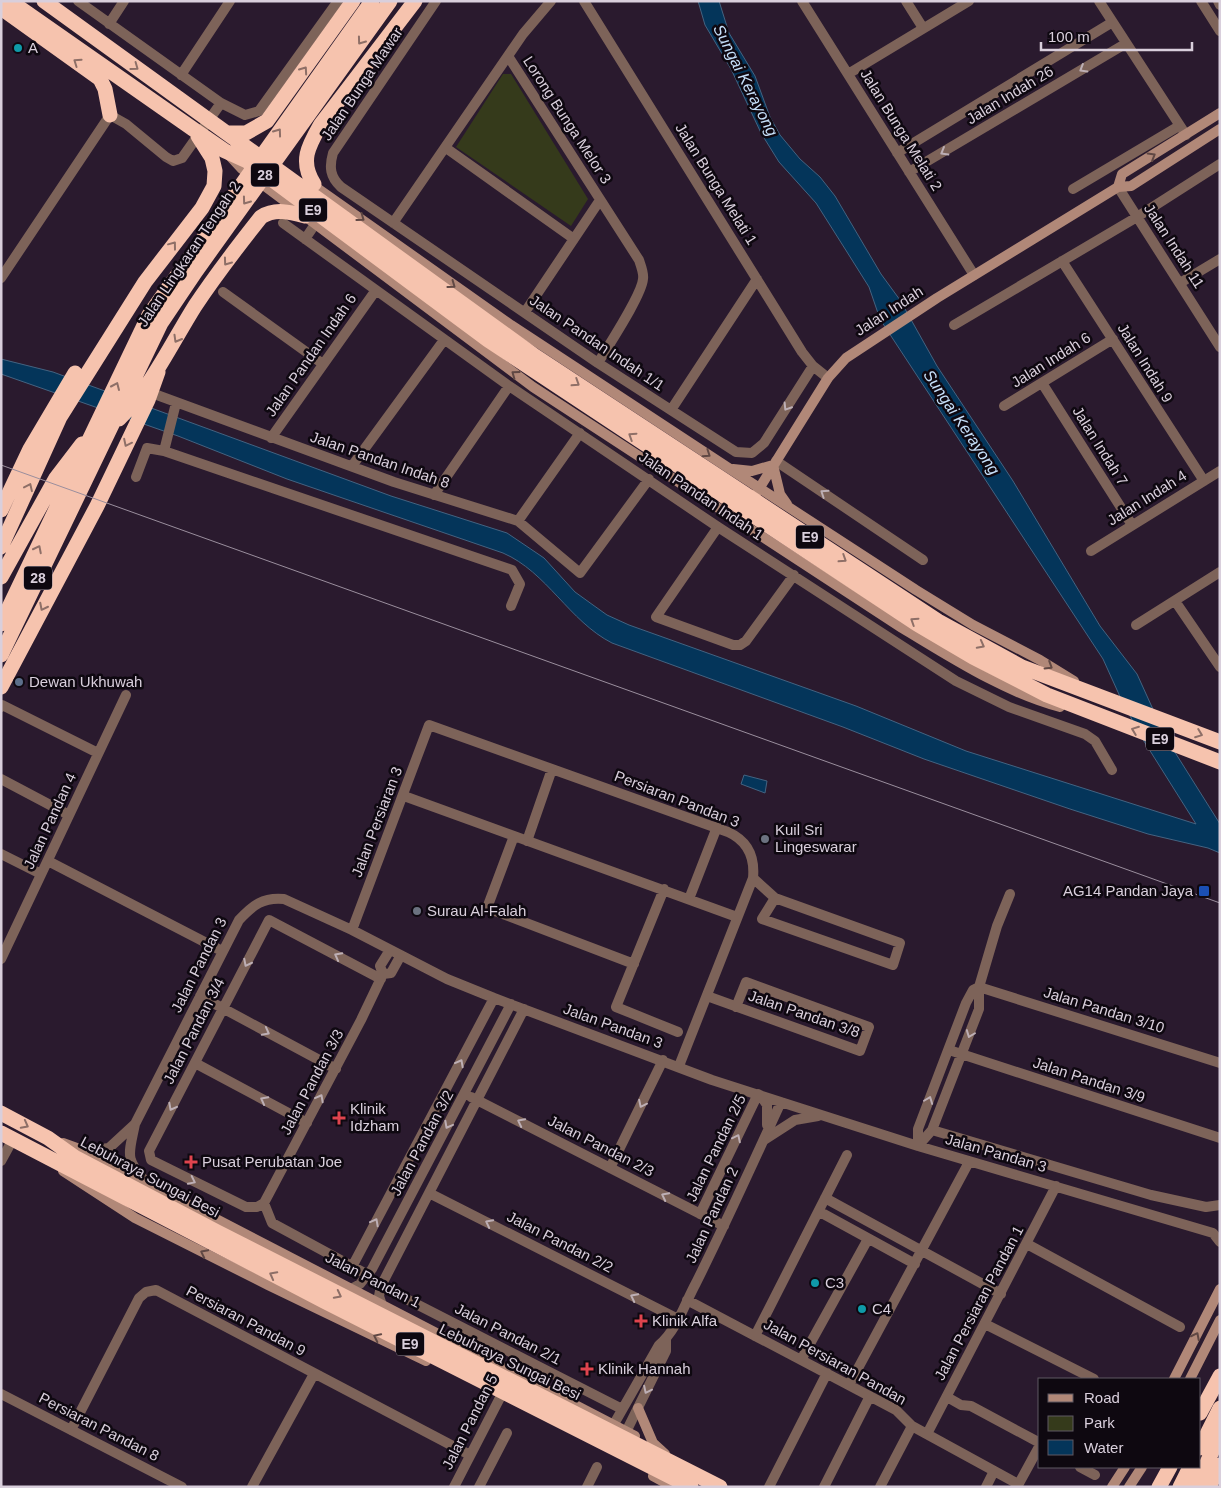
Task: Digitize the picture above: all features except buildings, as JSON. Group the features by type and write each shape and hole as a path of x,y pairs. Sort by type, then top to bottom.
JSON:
{"highway":[{"name":"E9","path":"10,1 192,129 225,151 247,161 403,268 531,362 917,624 1017,680 1105,718 1216,761"},
{"path":"227,133 246,132 258,127 276,110 353,1"},
{"name":"Jalan Lingkaran Tengah 2","path":"1,654 107,422 149,315 372,1"},
{"name":"Jalan Lingkaran Tengah 2","path":"1,624 161,323 196,271 390,1"},
{"path":"314,184 308,174 306,160 310,144 321,124 415,1"},
{"name":"E9","path":"45,2 290,178 403,268"},
{"path":"1,8 100,79 105,89 110,115"},
{"path":"1,510 30,449 129,297 145,282 202,208 214,186 215,172 212,158 192,129"},
{"path":"6,549 56,478 107,422 139,399 195,306 261,217 271,212 281,211 305,216"},
{"name":"E9","path":"531,362 938,621 1022,667 1220,742"},
{"path":"1,577 6,549 60,417 84,367"},
{"path":"1,687 97,506 152,397 153,376"},
{"name":"Jalan Pandan 1","path":"1,1113 48,1138"},
{"name":"E9","path":"7,1136 43,1155"},
{"name":"Lebuhraya Sungai Besi","path":"48,1138 76,1158 225,1237 720,1487"},
{"name":"Lebuhraya Sungai Besi","path":"43,1155 324,1301 691,1487"},
{"path":"1201,1411 1220,1376"},
{"path":"1201,1446 1220,1408"},
{"path":"1196,1487 1220,1434"},
{"path":"1209,1487 1220,1465"},
{"path":"1159,1487 1169,1468"},
{"path":"1180,1487 1190,1468"}],"main road":[{"name":"Jalan Indah","path":"1118,187 1122,174 1220,113"},
{"name":"Jalan Indah","path":"738,522 828,378 846,358 876,336 1118,187 1131,186 1220,130"},
{"path":"225,151 242,169 305,216 511,325 939,604 1040,660 1096,696"},
{"path":"290,178 314,184 532,387 902,628 965,666 1042,702 1105,718"},
{"path":"727,467 752,471 775,463 780,494 788,507"},
{"path":"706,501 717,496 726,486 727,467"},
{"path":"766,540 764,532 766,519 774,509 788,507"},
{"name":"Jalan Pandan 1","path":"48,1138 85,1151 614,1424 724,1487"},
{"path":"43,1155 69,1176 135,1218 500,1396 673,1487"},
{"path":"1175,1378 1220,1289"},
{"path":"358,1328 371,1318 374,1308 372,1300"},
{"path":"1191,1378 1220,1320"},
{"path":"638,1408 653,1443 665,1454"},
{"path":"1112,1487 1124,1468"},
{"path":"1129,1487 1141,1468"}],"street":[{"path":"78,1 221,103 245,115 260,111 338,1"},
{"path":"109,24 124,1"},
{"path":"181,75 230,1"},
{"name":"Jalan Bunga Mawar","path":"341,187 334,180 331,171 333,153 436,1"},
{"path":"393,223 508,56 550,1"},
{"name":"Jalan Bunga Melati 1","path":"584,1 813,366 828,378"},
{"name":"Jalan Bunga Melati 2","path":"802,1 974,275"},
{"path":"906,1 923,28"},
{"path":"848,74 969,1"},
{"path":"1098,1 1186,135"},
{"path":"1201,1 1220,31"},
{"path":"1218,1 1220,5"},
{"name":"Jalan Indah 26","path":"897,153 1112,23"},
{"name":"Jalan Indah 26","path":"909,172 1125,44"},
{"name":"Lorong Bunga Melor 3","path":"508,56 639,260 644,279 639,293 598,363"},
{"path":"1,278 110,115 126,124 166,157 173,160 182,158 221,103"},
{"path":"1073,189 1179,126"},
{"path":"446,148 574,239"},
{"path":"954,325 1137,217 1220,164"},
{"path":"305,239 341,187"},
{"name":"Jalan Pandan Indah 1/1","path":"341,187 598,363 736,452 752,453 764,443 813,366"},
{"name":"Jalan Indah 11","path":"1118,187 1220,347"},
{"path":"525,312 600,200"},
{"name":"Jalan Pandan Indah 1","path":"283,223 509,386 718,527 956,681 1009,707 1085,734 1094,741 1112,770"},
{"path":"1180,283 1220,259"},
{"name":"Jalan Indah 9","path":"1062,261 1204,481"},
{"path":"671,410 757,279"},
{"name":"Jalan Pandan Indah 6","path":"271,438 376,290"},
{"path":"223,292 323,364"},
{"name":"Jalan Indah 6","path":"1004,406 1113,339"},
{"path":"352,466 444,340"},
{"name":"Jalan Indah 7","path":"1042,383 1132,525"},
{"path":"434,495 509,386"},
{"name":"Jalan Pandan Indah 8","path":"152,397 175,407 271,438 434,495 518,521 580,574 649,479"},
{"path":"164,447 175,407"},
{"path":"518,521 580,433"},
{"path":"136,477 147,448 164,447 512,570 520,584 512,606"},
{"path":"636,470 643,460"},
{"path":"775,463 923,560"},
{"name":"Jalan Indah 4","path":"1091,551 1220,471"},
{"path":"718,527 656,617 733,645 740,645 746,641 794,575"},
{"path":"1136,625 1220,572"},
{"path":"1175,601 1220,667"},
{"path":"895,641 902,628"},
{"name":"Jalan Pandan 4","path":"1,959 126,695"},
{"path":"2,706 98,753"},
{"name":"Persiaran Pandan 3","path":"429,725 717,827 736,835 748,847 753,861 753,878 679,1066"},
{"name":"Jalan Persiaran 3","path":"352,930 404,796 429,725"},
{"path":"527,841 552,769"},
{"path":"1,780 69,815"},
{"path":"404,796 737,917"},
{"path":"689,899 717,827"},
{"path":"514,836 486,908 634,964"},
{"path":"1,854 41,874"},
{"path":"48,861 222,951"},
{"path":"753,878 776,898 900,944 893,965 762,919 776,898"},
{"path":"664,889 616,1007 678,1032"},
{"path":"918,1146 932,1130 979,1009 978,987 997,926 1010,894"},
{"name":"Jalan Pandan 3","path":"149,1185 132,1166 130,1150 135,1124 239,920 259,901 284,898 494,998 679,1066 759,1095 969,1162 1216,1232 1220,1242"},
{"name":"Jalan Pandan 3/4","path":"264,1203 257,1207 246,1207 154,1162 148,1151 269,920 382,976"},
{"path":"1,932 12,937"},
{"name":"Jalan Pandan 3/3","path":"264,1203 336,1069 382,976 380,966 390,950"},
{"name":"Jalan Pandan 3/3","path":"382,976 391,973 401,955"},
{"name":"Jalan Pandan 3/8","path":"707,996 736,1007 860,1051 869,1028 746,982 736,1007"},
{"path":"918,1146 918,1129 966,1003 973,990 978,987"},
{"name":"Jalan Pandan 3/10","path":"978,987 1220,1062"},
{"path":"200,996 336,1069"},
{"name":"Jalan Pandan 3/2","path":"353,1265 494,998"},
{"name":"Jalan Pandan 3/2","path":"351,1289 360,1284 368,1275 511,1004"},
{"path":"382,1305 379,1296 381,1286 524,1009"},
{"name":"Jalan Pandan 3/9","path":"949,1050 1220,1138"},
{"path":"610,1168 663,1060"},
{"path":"195,1063 307,1123"},
{"name":"Jalan Pandan 2/3","path":"464,1094 724,1226"},
{"path":"759,1095 767,1105 769,1112 763,1141"},
{"name":"Jalan Pandan 2/5","path":"700,1214 759,1095"},
{"name":"Jalan Pandan 2","path":"600,1447 659,1345 666,1340 678,1318 724,1226 781,1102"},
{"path":"763,1141 795,1120 822,1115"},
{"name":"Jalan Pandan 3","path":"85,1151 109,1148 135,1124"},
{"path":"932,1130 1151,1195 1206,1207 1220,1206"},
{"path":"1,1161 7,1136"},
{"path":"755,1336 820,1212 847,1155"},
{"path":"849,1385 969,1162"},
{"name":"Jalan Persiaran Pandan 1","path":"927,1434 1056,1186"},
{"name":"Jalan Pandan 2/2","path":"429,1193 678,1318"},
{"path":"1145,1213 1151,1195"},
{"path":"825,1198 1001,1294"},
{"path":"264,1203 272,1223 353,1265 368,1275"},
{"path":"820,1212 915,1264"},
{"path":"801,1360 868,1239"},
{"path":"1027,1244 1180,1327"},
{"name":"Jalan Pandan 2/1","path":"381,1286 622,1409"},
{"name":"Persiaran Pandan 9","path":"71,1430 140,1298 146,1292 156,1290 470,1455"},
{"name":"Jalan Persiaran Pandan","path":"687,1300 896,1410 912,1426 1017,1485"},
{"path":"985,1324 1092,1378"},
{"name":"Jalan Pandan 2","path":"615,1455 666,1352 666,1340"},
{"name":"Jalan Pandan 5","path":"454,1487 513,1372"},
{"path":"769,1487 827,1373"},
{"path":"252,1487 314,1374"},
{"name":"Persiaran Pandan 8","path":"1,1394 182,1487"},
{"path":"824,1487 870,1396"},
{"path":"947,1397 961,1405 971,1406 1038,1443"},
{"path":"880,1487 912,1426"},
{"path":"479,1487 507,1433"},
{"path":"1017,1485 1038,1448"},
{"path":"587,1487 597,1467"},
{"path":"1082,1468 1095,1475"},
{"path":"986,1487 994,1471"}],"green space":[{"path":"503,74 511,74 588,199 571,226 456,147"}],"water":[{"name":"Sungai Kerayong","path":"698,1 719,1 729,33 755,76 770,117 780,135 800,159 820,177 835,196 881,274 900,300 937,366 1013,481 1100,626 1137,674 1166,738 1220,824 1220,853 1208,848 1148,834 924,759 843,727 612,643 597,634 583,622 533,572 519,561 503,553 287,479 178,436 1,374 1,359 53,372 391,496 507,533 544,558 575,592 607,615 629,625 856,706 966,751 1196,824 1142,738 1122,701 1103,659 880,319 869,287 847,252 816,203 779,162 761,133 731,69 705,25"},
{"path":"744,775 767,781 765,793 741,784"}],"tram line":[{"path":"1,465 1220,903"}],"place":[{"name":"A","path":"18,48"},
{"name":"Dewan Ukhuwah","path":"19,682"},
{"name":"Kuil Sri Lingeswarar","path":"765,839"},
{"name":"AG14 Pandan Jaya","path":"1204,891"},
{"name":"Surau Al-Falah","path":"417,911"},
{"name":"Klinik Idzham","path":"339,1118"},
{"name":"Pusat Perubatan Joe","path":"191,1162"},
{"name":"C3","path":"815,1283"},
{"name":"C4","path":"862,1309"},
{"name":"Klinik Alfa","path":"641,1321"},
{"name":"Klinik Hannah","path":"587,1369"}]}
